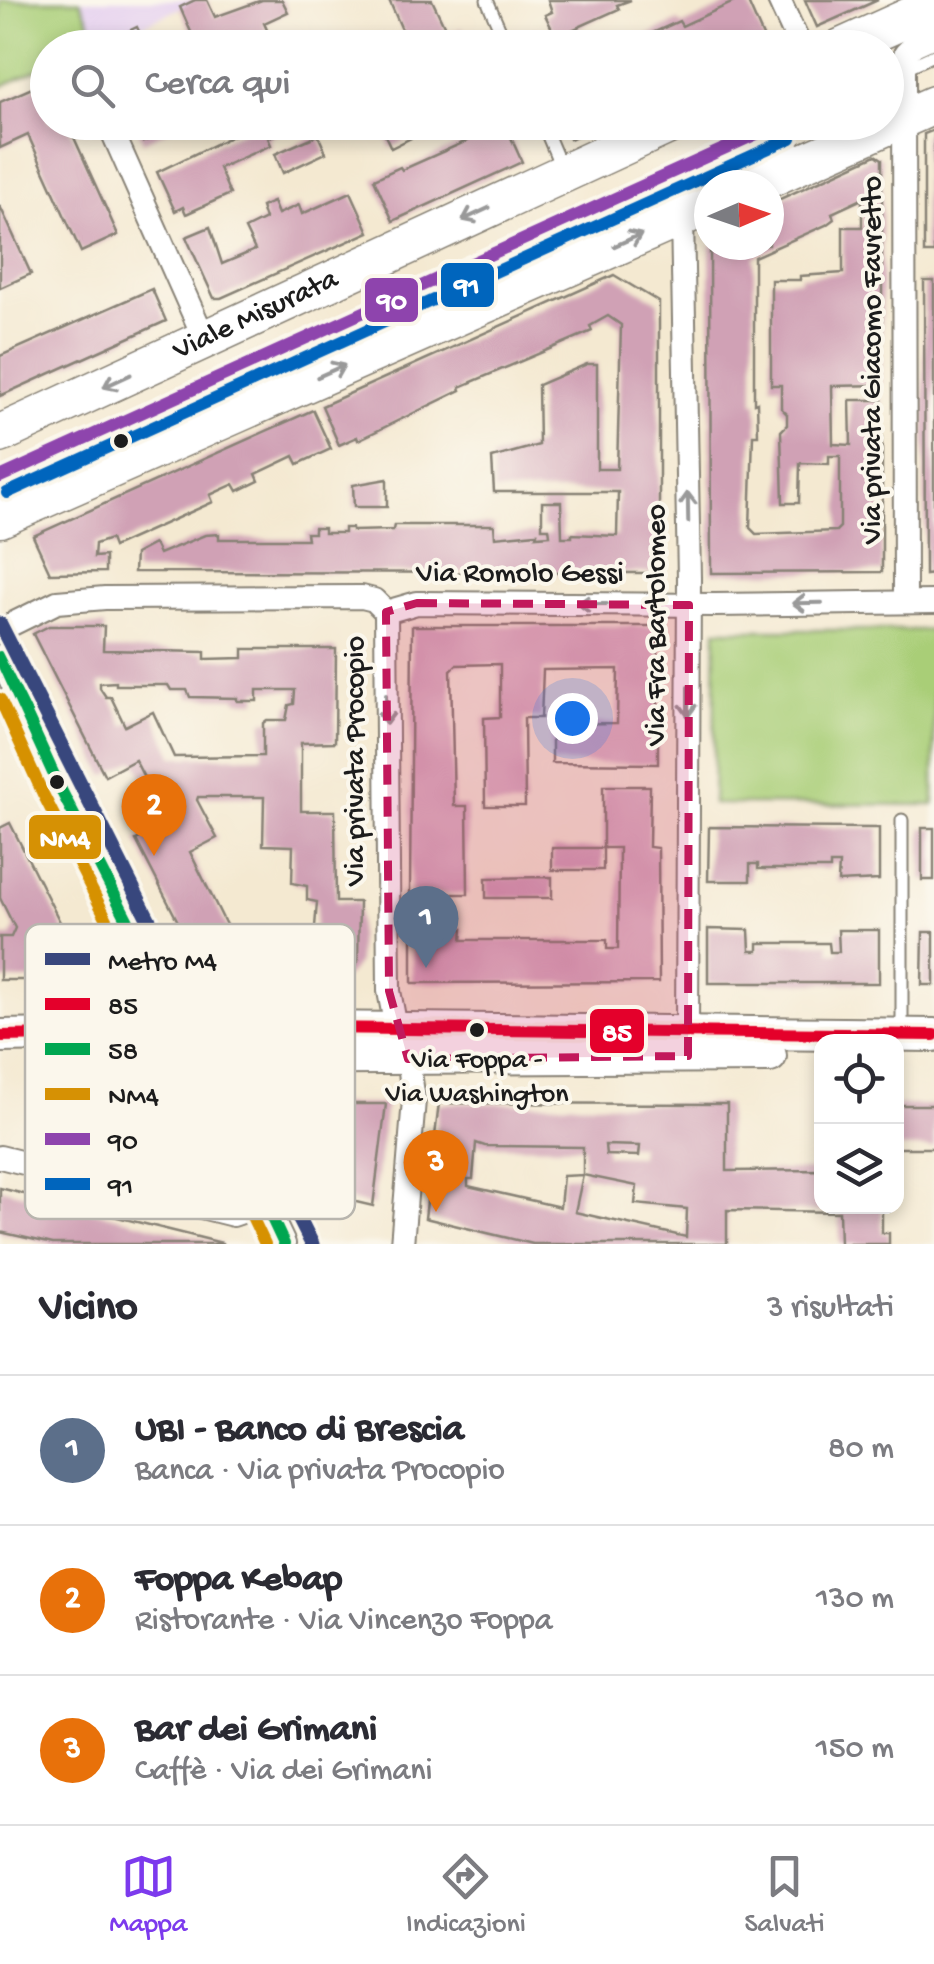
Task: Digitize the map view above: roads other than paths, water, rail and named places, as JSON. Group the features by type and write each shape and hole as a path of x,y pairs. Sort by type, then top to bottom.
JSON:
{"main road":[{"path":"881,30 934,6"},
{"name":"Viale Misurata","path":"0,434 634,140"},
{"path":"784,172 854,140"},
{"path":"0,518 694,211"}],"street":[{"path":"779,0 793,30"},
{"path":"904,56 934,36"},
{"path":"904,88 919,111"},
{"name":"Via privata Giacomo Favretto","path":"905,602 919,111"},
{"path":"116,140 205,340"},
{"name":"Via Fra Bartolomeo","path":"688,1045 694,260"},
{"name":"Via Romolo Gessi","path":"0,630 57,602 105,598 362,597 374,600 386,612 417,603 934,602"},
{"name":"Via privata Procopio","path":"386,612 389,991 414,1100 402,1244"},
{"path":"0,657 129,924"},
{"path":"0,1036 25,1036"},
{"path":"355,1043 914,1048"},
{"path":"688,1045 814,1055"},
{"path":"0,1056 25,1054"},
{"path":"0,1157 25,1163"},
{"path":"272,1219 284,1244"}],"lane":[{"path":"487,0 500,30"},
{"path":"904,70 934,55"},
{"path":"550,140 564,172"},
{"name":"Viale Misurata","path":"0,477 744,140"},
{"path":"902,820 914,1048"}],"metro line":[{"name":"M4","path":"0,624 151,924"},
{"name":"M4","path":"299,1219 312,1244"}],"place":[{"name":"Foppa Kebap","path":"154,856"},
{"name":"UBI - Banco di Brescia","path":"426,968"},
{"name":"Via Foppa - Via Washington","path":"477,1030"},
{"name":"Bar dei Grimani","path":"436,1212"}]}
